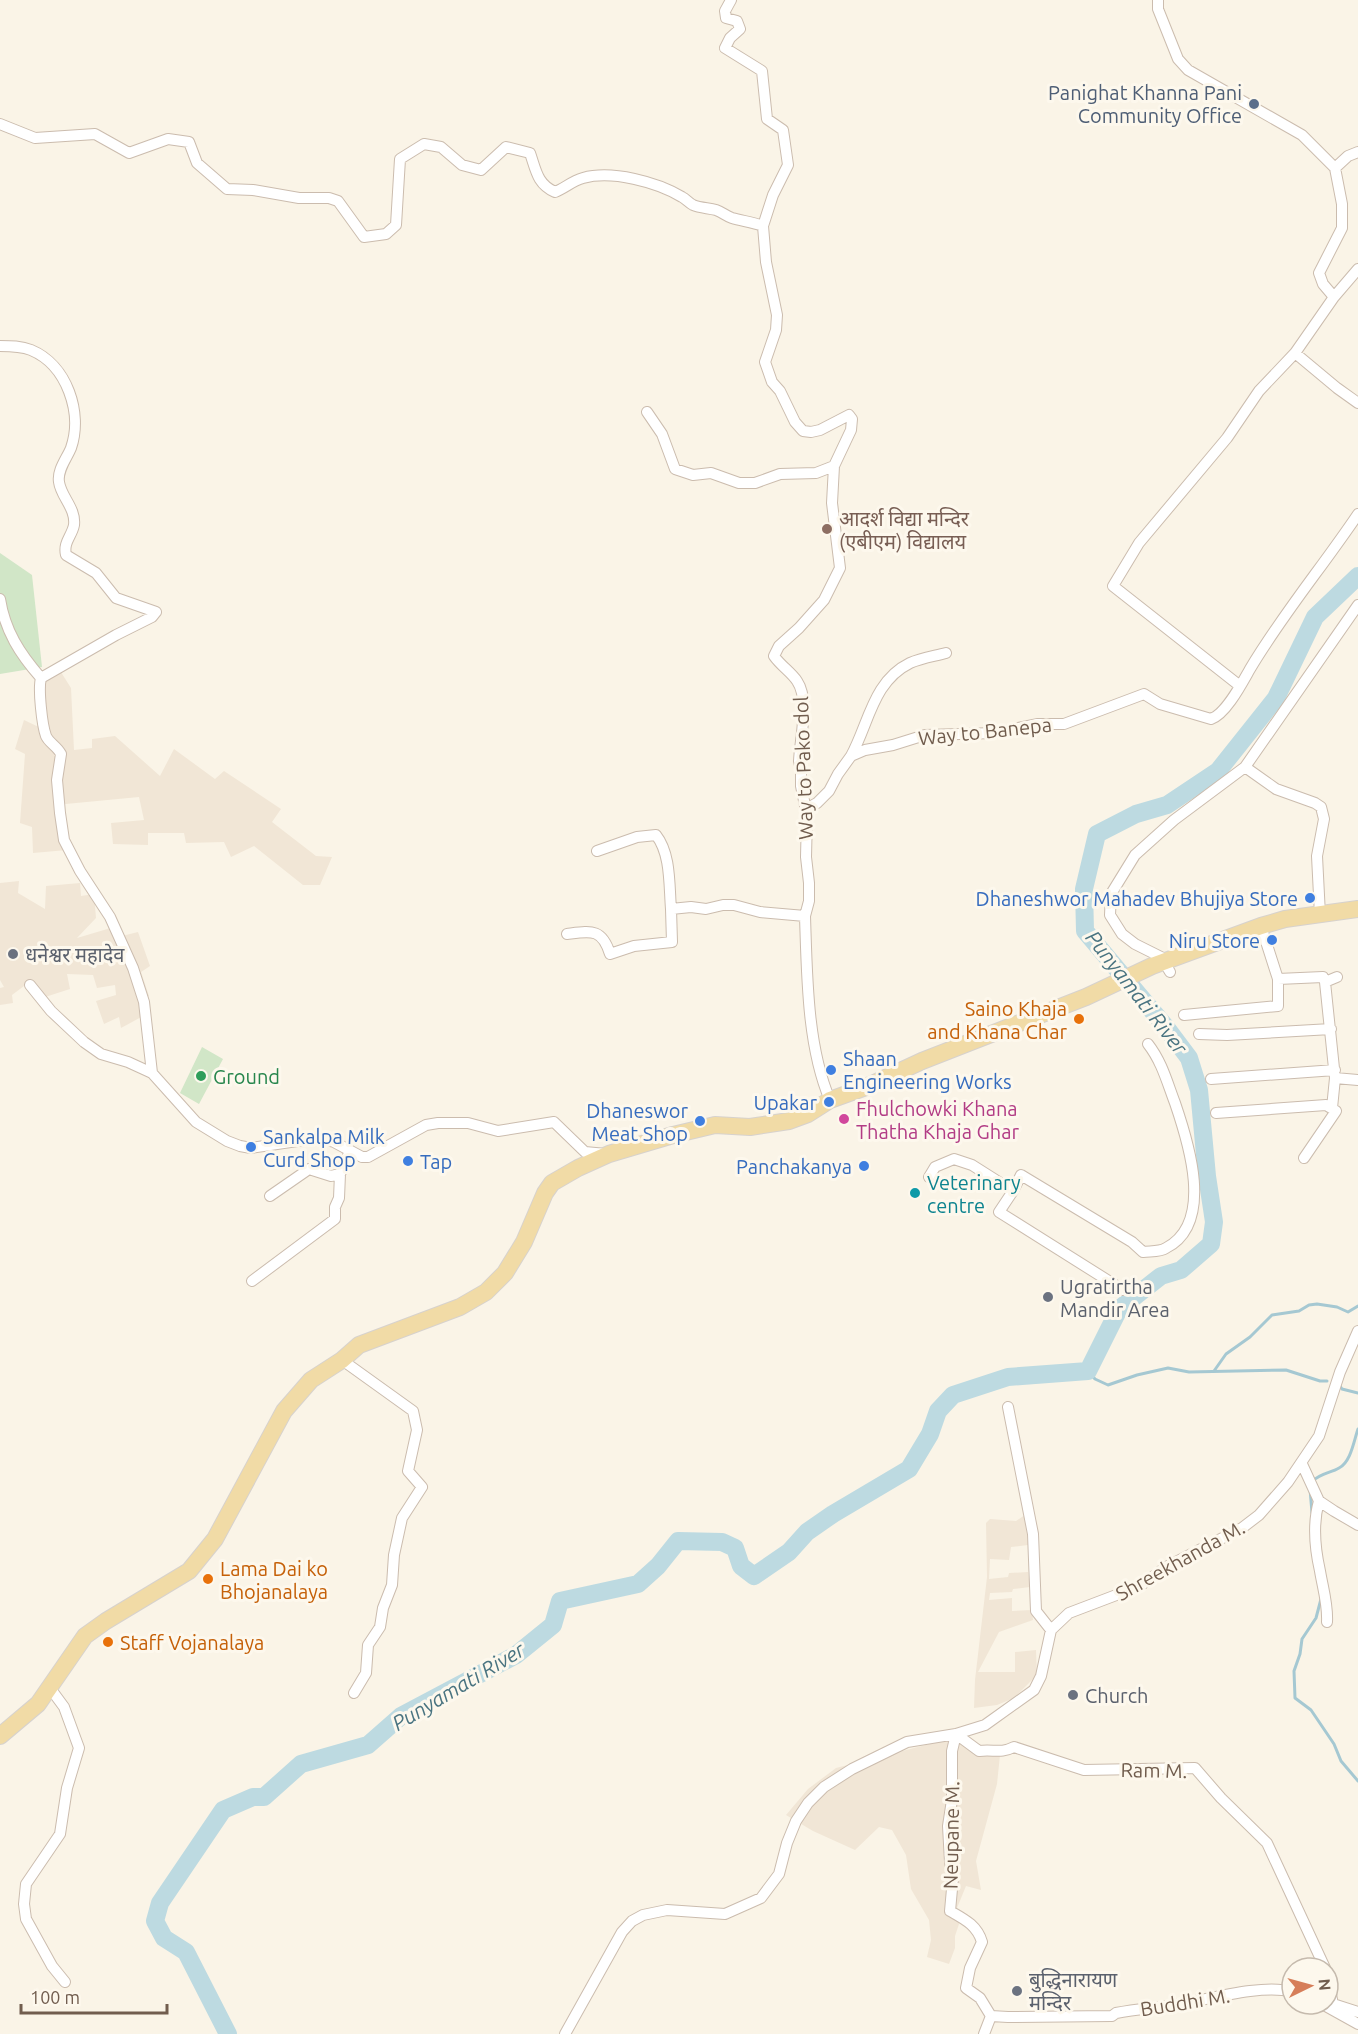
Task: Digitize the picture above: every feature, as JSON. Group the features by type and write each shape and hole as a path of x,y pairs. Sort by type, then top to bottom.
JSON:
{"main road":[{"path":"0,1736 38,1704 85,1636 189,1571 215,1539 284,1411 311,1380 342,1360 359,1345 460,1307 486,1292 505,1273 524,1242 545,1193 552,1184 578,1168 609,1154 715,1125 750,1127 789,1121 808,1114 830,1100 866,1087 922,1061 1261,926 1285,919 1358,909"}],"street":[{"path":"0,124 35,138 95,134 129,153 168,140 189,142 197,163 227,189 253,190 299,198 329,198 338,201 364,237 386,234 396,225 400,159 424,144 441,147 462,165 481,170 506,147 530,153 539,180 545,188 555,192 570,183 598,175 632,179 655,184 695,206 712,209 735,219 763,226 773,195 788,165 783,129 767,119 762,71 725,48 730,38 740,29 737,21 726,18 725,11 731,0"},
{"path":"1158,0 1158,9 1178,59 1188,70 1302,135 1335,168 1342,204 1342,228 1319,273 1323,284 1334,297"},
{"path":"1335,168 1348,156 1358,152"},
{"name":"Way to Pako dol","path":"763,226 766,262 777,315 776,330 765,362 772,382 780,391 795,422 803,431 820,430 849,416 852,419 851,430 834,466 832,503 840,568 824,600 779,646 774,656 781,667 795,678 803,695 799,761 806,809 806,857 809,883 806,916 810,1017 822,1076 830,1100"},
{"path":"1358,269 1334,297 1295,353 1259,391 1227,438 1139,543 1113,586 1240,687 1266,642 1358,514"},
{"path":"0,346 19,346 43,357 73,397 75,414 73,439 58,482 74,521 64,548 66,555 96,573 116,598 156,612 152,617 41,678"},
{"path":"1295,353 1358,403"},
{"path":"647,412 662,434 675,469 693,475 711,473 740,483 754,483 780,474 816,473 834,466"},
{"path":"0,599 10,637 41,678 40,693 46,736 61,754 57,780 64,840 75,863 110,917 133,968 144,1002 152,1074"},
{"path":"1162,967 1161,957 1135,944 1122,934 1110,915 1110,894 1135,855 1174,820 1245,767 1358,605"},
{"path":"1345,623 1358,624"},
{"path":"806,809 817,803 829,791 851,756 860,741 873,704 885,682 911,662 946,653"},
{"name":"Way to Banepa","path":"851,756 865,750 893,745 925,735 995,733 1037,724 1064,724 1144,694 1160,705 1210,719 1217,717 1240,687"},
{"path":"1245,767 1276,789 1321,807 1324,819 1317,856 1320,915"},
{"path":"567,934 583,931 600,934 606,941 610,954 634,946 672,942 668,870 660,840 656,835 637,837 597,851"},
{"path":"671,909 691,907 706,909 723,904 760,912 806,916"},
{"path":"1184,1015 1278,1006 1278,979 1261,926"},
{"path":"1278,979 1323,976 1335,1074 1332,1108"},
{"path":"1325,982 1337,977"},
{"path":"30,985 51,1011 84,1042 101,1054 128,1062 152,1074 196,1122 240,1146 251,1148 323,1139 362,1157 368,1157 426,1125 468,1123 498,1131 554,1122 585,1152 609,1154"},
{"path":"1199,1034 1227,1035 1330,1029"},
{"path":"1123,1290 999,1212 1021,1175 1132,1242 1143,1252 1166,1248 1180,1237 1191,1220 1196,1197 1184,1127 1158,1057 1148,1044"},
{"path":"1211,1079 1335,1074 1358,1080"},
{"path":"1216,1113 1326,1105 1336,1110 1304,1158"},
{"path":"252,1281 335,1219 340,1174 350,1151"},
{"path":"929,1177 934,1167 954,1159 972,1165 1013,1191"},
{"path":"270,1196 309,1169 332,1176 340,1174"},
{"name":"Shreekhanda M.","path":"1051,1630 1069,1612 1140,1586 1166,1567 1242,1528 1259,1515 1303,1466 1319,1436 1340,1372 1358,1331"},
{"path":"342,1360 413,1411 417,1430 408,1471 422,1487 402,1518 394,1555 392,1585 383,1608 380,1627 368,1645 366,1673 354,1693"},
{"path":"565,2034 622,1932 632,1921 643,1915 667,1910 725,1914 761,1898 779,1874 787,1843 796,1821 808,1803 824,1787 852,1769 907,1742 956,1734 985,1725 1034,1690 1041,1676 1051,1630 1036,1611 1033,1533 1008,1407"},
{"path":"1303,1466 1317,1496 1334,1511 1358,1525"},
{"path":"1317,1496 1317,1548 1328,1607 1327,1622"},
{"path":"50,1688 64,1707 79,1748 69,1780 58,1837 26,1884 24,1904 26,1919 52,1966 65,1982"},
{"name":"Ram M.","path":"956,1734 979,1751 1003,1753 1014,1746 1084,1770 1195,1768 1221,1798 1268,1843 1320,1956"},
{"name":"Neupane M.","path":"956,1734 952,1751 952,1800 948,1826 953,1878 950,1911 972,1924 980,1935 982,1942 970,1968 966,1988 980,1998 991,2016"},
{"name":"Buddhi M.","path":"991,2016 1008,2018 1112,2016 1116,2013 1146,2007 1177,2005 1257,1991 1280,1992"},
{"path":"1340,2006 1358,2012"},
{"path":"1340,2014 1358,2024"},
{"path":"984,2034 991,2016"}],"shaded area":[{"path":"59,669 71,688 74,750 92,748 92,739 115,736 160,776 174,749 215,779 224,771 281,809 272,822 316,856 332,857 320,885 303,885 254,846 231,857 224,842 186,843 184,833 148,833 148,845 113,844 111,823 144,820 139,797 55,805 67,850 33,853 32,827 20,823 25,754 15,749 24,720 45,730 44,680"},
{"path":"19,881 18,893 45,909 46,886 80,883 81,896 94,894 96,918 77,938 114,927 118,937 138,932 150,966 141,972 149,996 139,999 145,1015 121,1028 119,1017 104,1024 96,1001 116,995 115,985 97,988 93,975 67,974 70,989 42,998 32,980 12,995 13,1003 0,1005 0,988 4,987 0,980 0,883"},
{"path":"1025,1515 1028,1545 1011,1547 1009,1560 990,1559 989,1579 1008,1577 1009,1573 1028,1572 1030,1587 1013,1589 1012,1592 990,1593 989,1600 1012,1598 1012,1611 1032,1610 1033,1620 999,1632 978,1672 1015,1672 1015,1652 1036,1650 1037,1675 1014,1698 997,1705 974,1708 987,1577 986,1523 990,1519 1016,1521"},
{"path":"949,1739 978,1752 1000,1755 997,1784 976,1861 981,1890 966,1886 957,1908 959,1924 955,1936 955,1948 949,1964 927,1957 931,1940 929,1920 911,1889 906,1855 892,1830 879,1827 855,1850 813,1831 786,1815 808,1789 836,1768"}],"green space":[{"path":"0,553 32,575 42,667 0,674"},
{"name":"Ground","path":"202,1047 223,1059 199,1104 180,1093"}],"waterway":[{"name":"Punyamati River","path":"228,2034 186,1952 164,1938 155,1921 160,1903 223,1810 253,1797 264,1797 301,1764 368,1745 401,1716 516,1655 553,1625 560,1601 638,1584 658,1566 678,1541 722,1542 735,1548 741,1566 754,1576 789,1552 807,1532 833,1514 909,1469 930,1434 938,1411 953,1395 1008,1377 1088,1371 1119,1309 1161,1276 1181,1270 1211,1244 1214,1222 1199,1090 1189,1058 1085,931 1084,889 1097,834 1136,814 1167,805 1218,771 1276,698 1315,617 1358,576"},
{"path":"1214,1371 1226,1354 1250,1337 1272,1315 1299,1311 1309,1305 1317,1304 1337,1307 1348,1312 1358,1306"},
{"path":"1088,1371 1095,1379 1108,1385 1168,1368 1189,1372 1286,1370 1320,1381 1327,1381"},
{"path":"1340,1386 1342,1389 1358,1393"},
{"path":"1313,1481 1343,1465 1349,1456 1358,1429"},
{"path":"1310,1489 1312,1513"},
{"path":"1321,1599 1316,1618 1302,1639 1294,1671 1295,1698 1311,1710 1334,1744 1341,1761 1358,1781"}],"place":[{"name":"Panighat Khanna Pani Community Office","path":"1254,104"},
{"name":"आदर्श विद्या मन्दिर (एबीएम) विद्यालय","path":"827,529"},
{"name":"Dhaneshwor Mahadev Bhujiya Store","path":"1310,898"},
{"name":"Niru Store","path":"1272,940"},
{"name":"धनेश्वर महादेव","path":"13,954"},
{"name":"Saino Khaja and Khana Char","path":"1079,1019"},
{"name":"Shaan Engineering Works","path":"831,1070"},
{"name":"Ground","path":"201,1076"},
{"name":"Upakar","path":"829,1102"},
{"name":"Fhulchowki Khana Thatha Khaja Ghar","path":"844,1119"},
{"name":"Dhaneswor Meat Shop","path":"700,1121"},
{"name":"Sankalpa Milk Curd Shop","path":"251,1147"},
{"name":"Tap","path":"408,1161"},
{"name":"Panchakanya","path":"864,1166"},
{"name":"Veterinary centre","path":"915,1193"},
{"name":"Ugratirtha Mandir Area","path":"1048,1297"},
{"name":"Lama Dai ko Bhojanalaya","path":"208,1579"},
{"name":"Staff Vojanalaya","path":"108,1642"},
{"name":"Church","path":"1073,1695"},
{"name":"बुद्धिनारायण मन्दिर","path":"1017,1991"}]}
